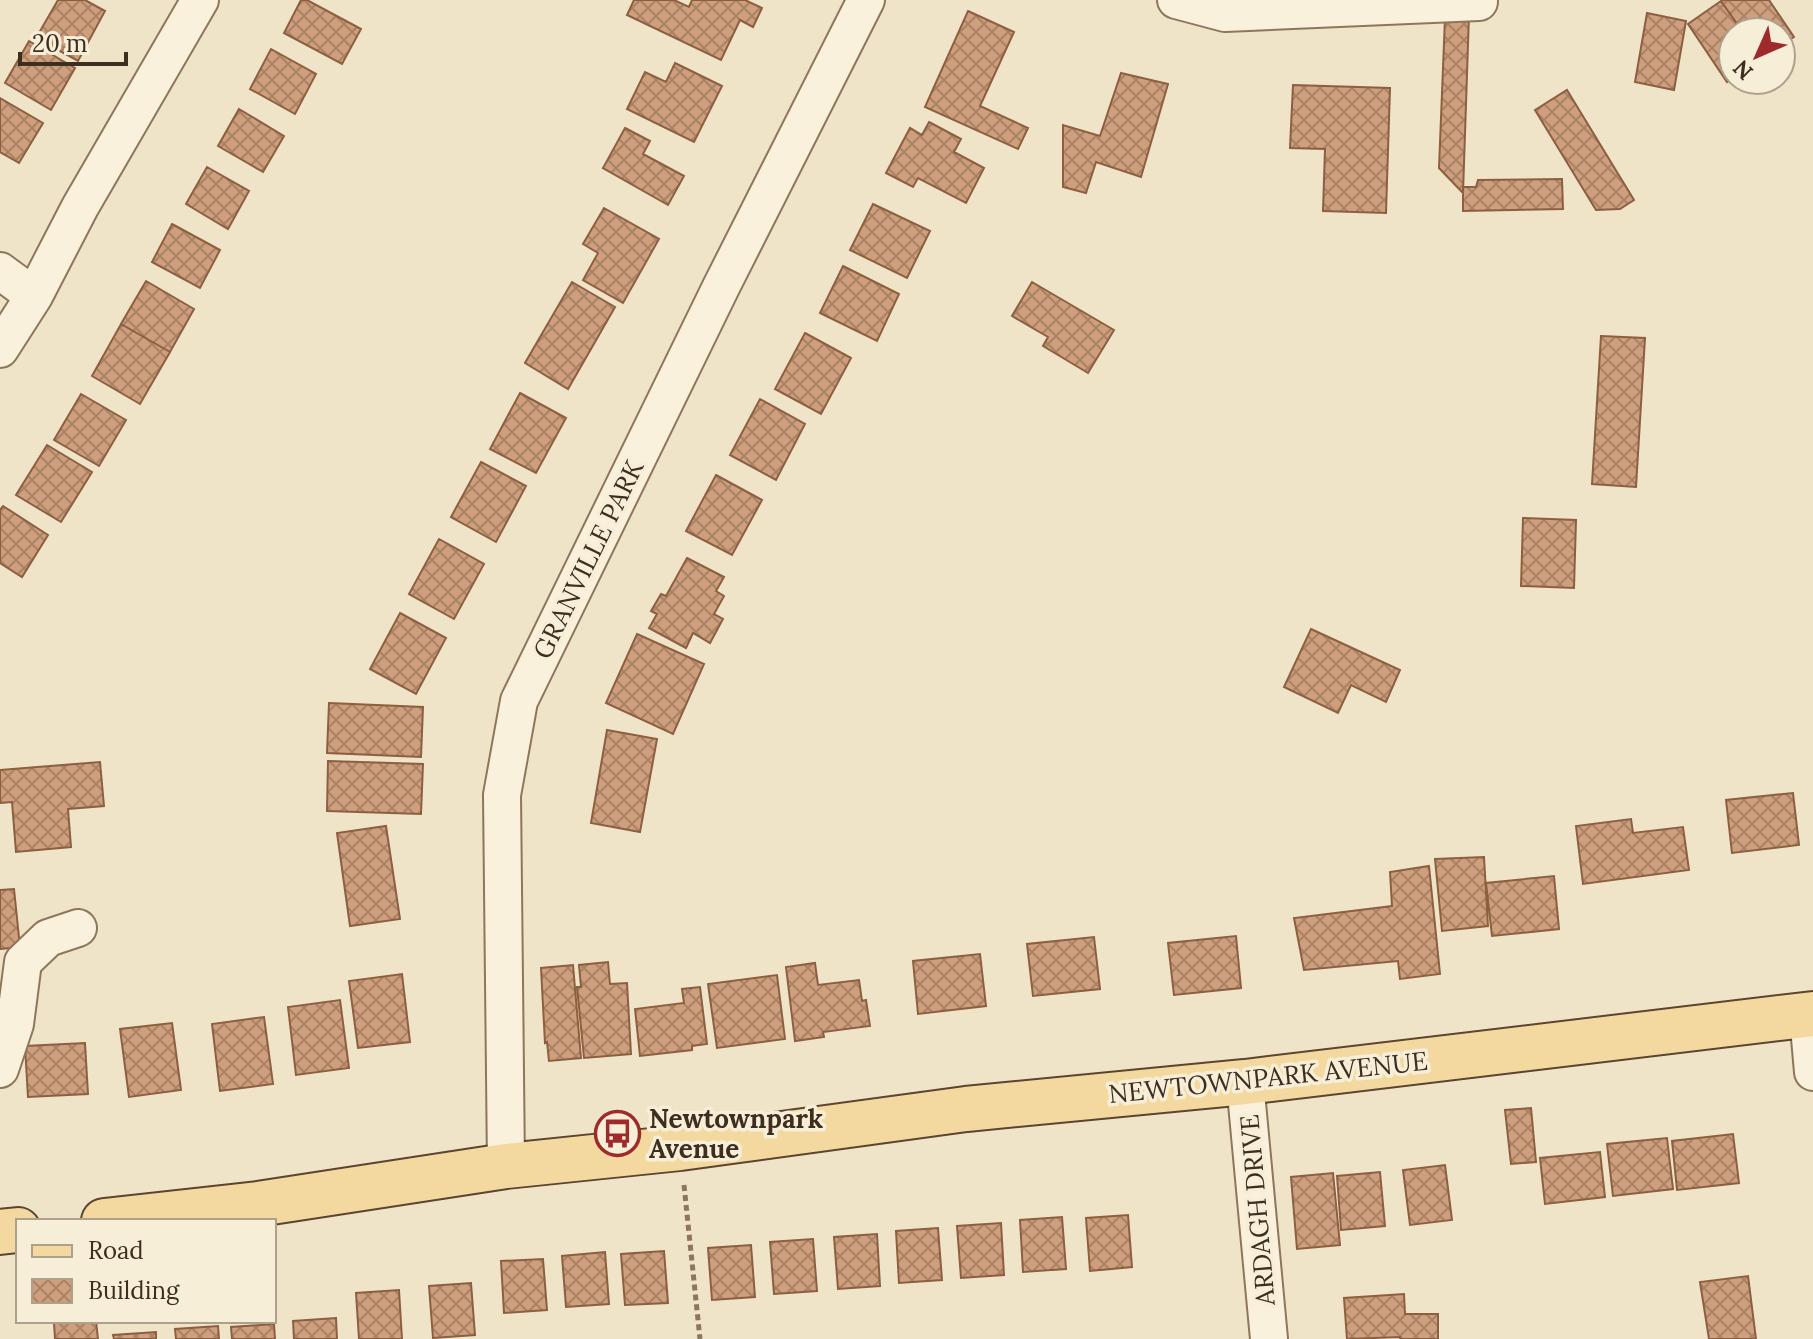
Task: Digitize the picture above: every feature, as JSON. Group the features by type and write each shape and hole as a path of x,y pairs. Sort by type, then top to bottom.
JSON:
{"main road":[{"name":"NEWTOWNPARK AVENUE","path":"122,1219 258,1204 506,1166 680,1148 966,1109 1245,1082 1811,1014"}],"street":[{"path":"0,349 34,296 80,207 200,0"},
{"name":"GRANVILLE PARK","path":"506,1166 502,795 519,701 721,287 866,0"},
{"path":"1176,0 1225,13 1479,2"},
{"path":"0,271 34,296"},
{"path":"0,1069 15,1024 23,962 48,938 78,928"},
{"path":"1811,1014 1813,1072"},
{"name":"ARDAGH DRIVE","path":"1245,1082 1269,1339"}],"path":[{"path":"680,1148 700,1339"}],"building":[{"path":"58,0 85,0 105,11 78,61 36,38"},
{"path":"301,0 307,0 361,29 342,64 284,33"},
{"path":"634,0 674,0 689,7 692,0 745,0 762,8 753,27 740,20 721,60 627,15"},
{"path":"1769,0 1780,16 1732,16 1721,1"},
{"path":"1721,1 1732,16 1717,16 1717,67 1688,24"},
{"path":"968,11 1014,32 980,106 1028,128 1018,149 925,107"},
{"path":"1647,13 1686,21 1674,90 1635,82"},
{"path":"1469,15 1463,193 1439,168 1445,18"},
{"path":"29,41 75,68 51,110 5,83"},
{"path":"271,49 316,74 295,114 250,89"},
{"path":"675,63 722,86 694,142 627,109 645,72 666,82"},
{"path":"1121,73 1168,84 1141,177 1096,162 1086,193 1063,187 1063,125 1100,136"},
{"path":"1293,85 1390,88 1386,213 1323,211 1325,149 1290,148"},
{"path":"1567,90 1634,200 1620,209 1596,210 1535,110"},
{"path":"0,98 43,123 19,163 0,152"},
{"path":"239,109 284,136 263,172 218,146"},
{"path":"929,122 961,139 954,152 984,168 966,203 918,178 913,187 886,173 910,128 922,135"},
{"path":"625,128 650,141 643,154 684,176 668,205 603,168"},
{"path":"207,167 249,191 228,229 186,204"},
{"path":"1562,179 1563,209 1463,211 1463,187 1476,187 1478,180"},
{"path":"873,204 930,231 907,278 850,250"},
{"path":"604,208 659,239 623,303 583,280 598,253 583,244"},
{"path":"172,224 220,250 200,288 152,262"},
{"path":"843,266 899,294 877,341 820,313"},
{"path":"146,281 194,309 170,352 121,324"},
{"path":"572,282 615,307 568,389 525,363"},
{"path":"1032,282 1114,330 1088,373 1043,346 1048,337 1012,316"},
{"path":"121,324 170,352 140,404 92,376"},
{"path":"805,333 851,358 821,414 775,389"},
{"path":"1601,336 1645,338 1636,487 1592,484"},
{"path":"520,393 566,418 536,473 490,449"},
{"path":"81,394 126,420 99,466 54,440"},
{"path":"760,399 805,424 776,480 730,455"},
{"path":"47,445 92,472 61,522 16,495"},
{"path":"481,462 526,486 496,542 451,517"},
{"path":"716,475 762,500 732,555 686,531"},
{"path":"3,506 48,535 22,577 0,563 0,510"},
{"path":"1523,518 1576,520 1574,588 1521,586"},
{"path":"439,539 484,564 454,619 409,594"},
{"path":"687,558 724,577 716,591 724,596 714,614 723,619 710,643 693,633 686,648 649,628 657,614 651,611 661,594 666,596"},
{"path":"400,613 446,638 416,694 370,669"},
{"path":"1311,629 1400,670 1386,702 1351,685 1338,713 1284,687"},
{"path":"637,634 704,664 673,734 606,703"},
{"path":"329,703 423,707 421,757 327,753"},
{"path":"607,730 657,739 640,832 591,823"},
{"path":"328,761 423,764 421,814 327,811"},
{"path":"100,762 104,806 68,809 71,847 16,852 12,802 0,803 0,770"},
{"path":"1793,793 1799,845 1732,853 1726,800"},
{"path":"1631,819 1633,833 1683,827 1689,870 1583,884 1576,826"},
{"path":"386,826 400,919 350,926 337,833"},
{"path":"1484,857 1488,926 1442,931 1435,859"},
{"path":"1429,866 1440,974 1400,979 1398,961 1304,970 1294,918 1392,906 1390,872"},
{"path":"1554,876 1559,929 1492,936 1486,883"},
{"path":"14,889 20,947 0,949 0,890"},
{"path":"1236,936 1241,988 1174,995 1168,943"},
{"path":"1094,937 1100,989 1033,996 1027,944"},
{"path":"980,954 986,1006 918,1014 913,961"},
{"path":"608,962 610,984 627,983 631,1054 584,1058 577,987 581,987 579,965"},
{"path":"815,963 818,985 859,980 870,1026 823,1032 824,1037 795,1041 786,967"},
{"path":"573,965 581,1058 549,1061 545,1043 541,968"},
{"path":"402,974 410,1042 358,1048 349,981"},
{"path":"777,975 785,1039 717,1048 708,984"},
{"path":"700,987 707,1044 692,1046 692,1050 640,1056 635,1009 684,1003 682,989"},
{"path":"340,1000 349,1068 296,1075 288,1007"},
{"path":"264,1017 273,1084 220,1091 212,1024"},
{"path":"172,1023 181,1090 129,1097 120,1029"},
{"path":"85,1043 88,1094 28,1097 25,1046"},
{"path":"1531,1108 1536,1162 1511,1164 1505,1110"},
{"path":"1733,1134 1739,1183 1677,1190 1672,1141"},
{"path":"1667,1138 1673,1189 1613,1196 1607,1144"},
{"path":"1600,1152 1605,1197 1545,1204 1540,1158"},
{"path":"1445,1165 1452,1220 1410,1225 1403,1170"},
{"path":"1380,1172 1385,1226 1341,1230 1337,1176"},
{"path":"1333,1173 1340,1245 1297,1249 1291,1177"},
{"path":"1128,1215 1132,1267 1090,1271 1086,1218"},
{"path":"1062,1217 1066,1269 1023,1272 1020,1220"},
{"path":"1001,1223 1004,1275 961,1278 957,1226"},
{"path":"938,1228 942,1280 899,1283 896,1231"},
{"path":"877,1234 880,1286 838,1289 834,1237"},
{"path":"813,1239 817,1291 774,1294 770,1242"},
{"path":"751,1245 755,1297 712,1300 708,1248"},
{"path":"664,1251 668,1303 625,1305 621,1254"},
{"path":"605,1252 609,1304 566,1307 562,1256"},
{"path":"543,1259 547,1310 504,1313 501,1261"},
{"path":"1748,1276 1756,1339 1709,1339 1700,1282"},
{"path":"471,1283 475,1335 433,1338 429,1286"},
{"path":"399,1290 402,1339 359,1339 356,1293"},
{"path":"1404,1294 1405,1314 1438,1314 1438,1339 1347,1339 1344,1298"},
{"path":"336,1318 337,1339 294,1339 293,1321"},
{"path":"54,1323 96,1323 98,1339 55,1339"},
{"path":"274,1324 275,1339 232,1339 231,1327"},
{"path":"218,1326 219,1339 176,1339 175,1329"},
{"path":"156,1332 156,1339 114,1339 113,1335"}],"place":[{"name":"Newtownpark Avenue","path":"618,1133"}]}
